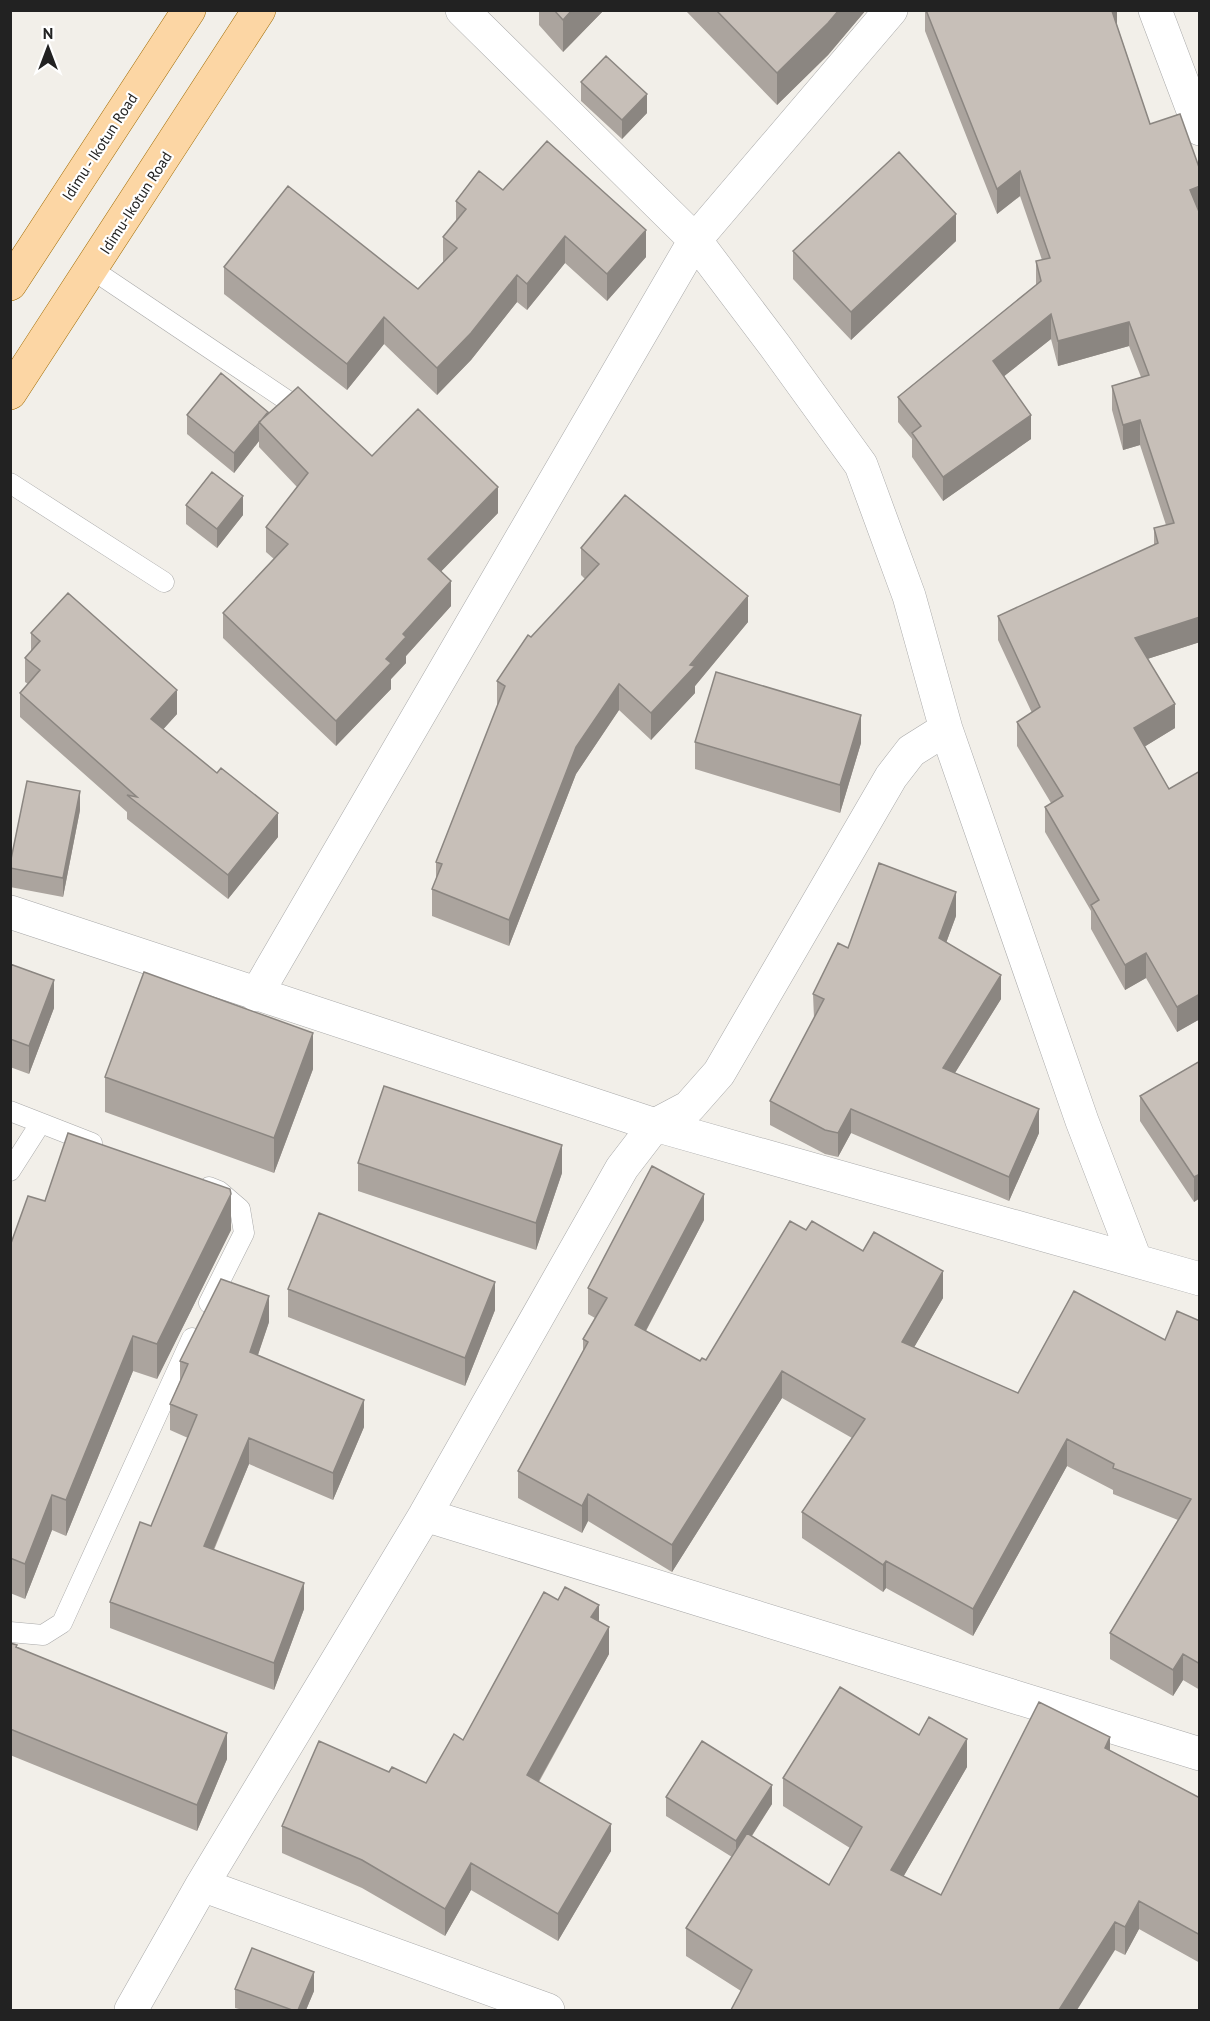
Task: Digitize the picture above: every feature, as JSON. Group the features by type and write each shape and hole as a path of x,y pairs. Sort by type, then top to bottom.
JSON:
{"main road":[{"name":"Idimu - Ikotun Road","path":"10,284 189,10"},
{"name":"Idimu-Ikotun Road","path":"10,393 93,270 260,10"}],"street":[{"path":"462,10 695,240 776,346 861,465 909,596 946,729 1082,1121 1134,1259"},
{"path":"256,995 695,240 891,10"},
{"path":"1155,10 1200,129"},
{"path":"131,2010 202,1885 425,1515 622,1168 655,1125 689,1107 719,1073 891,777 911,751 946,729"},
{"path":"10,912 655,1125 1200,1279"},
{"path":"425,1515 1200,1754"},
{"path":"202,1885 548,2010"}],"lane":[{"path":"93,270 291,403"},
{"path":"10,483 164,582"},
{"path":"10,1111 107,1149"},
{"path":"10,1171 40,1124"},
{"path":"10,1632 43,1635 62,1623 169,1383 244,1233 240,1209 219,1191 185,1179"}],"building":[{"path":"554,10 572,10 563,20"},
{"path":"716,10 839,10 777,73"},
{"path":"926,10 1115,10 1112,11 1150,124 1180,114 1200,170 1200,186 1190,190 1200,214 1200,617 1135,638 1175,704 1134,728 1169,789 1200,771 1200,994 1177,1007 1146,953 1125,965 1091,905 1099,900 1045,807 1063,796 1017,722 1040,707 998,616 1158,543 1154,528 1174,523 1140,420 1123,425 1112,386 1149,375 1129,322 1058,341 1051,314 993,361 1031,415 943,477 912,433 921,426 898,397 1041,281 1036,261 1050,258 1020,171 997,189"},
{"path":"606,56 647,94 622,120 581,82"},
{"path":"547,141 646,230 607,274 565,236 527,284 517,275 471,333 437,368 384,317 347,364 224,267 288,186 418,289 457,248 443,237 466,209 456,201 479,171 503,190"},
{"path":"899,152 956,214 851,312 793,251"},
{"path":"221,373 268,412 234,453 187,415"},
{"path":"298,387 372,456 418,409 498,487 428,559 451,581 403,634 406,637 386,659 391,663 336,721 223,613 288,544 266,527 308,473 259,422"},
{"path":"212,472 243,496 217,529 186,505"},
{"path":"625,495 748,596 690,665 695,666 651,713 619,684 576,747 509,920 432,889 442,864 436,862 505,686 497,681 528,635 531,637 599,564 581,548"},
{"path":"68,593 177,690 151,719 217,773 221,768 278,813 228,875 127,795 137,797 20,693 40,670 25,658 40,641 31,633"},
{"path":"716,672 861,715 840,785 695,742"},
{"path":"27,781 80,791 63,878 10,868"},
{"path":"879,863 956,892 939,938 1001,975 943,1068 1039,1109 1009,1177 851,1109 838,1133 825,1130 770,1101 824,999 813,994 838,943 848,948"},
{"path":"10,964 54,980 29,1046 10,1039"},
{"path":"144,972 313,1033 274,1138 105,1077"},
{"path":"1200,1061 1200,1174 1194,1177 1140,1096"},
{"path":"384,1086 562,1145 536,1223 358,1163"},
{"path":"68,1133 230,1189 231,1194 157,1344 133,1336 66,1500 52,1495 25,1564 10,1558 10,1246 28,1196 45,1201"},
{"path":"652,1166 704,1194 635,1325 700,1361 702,1358 706,1360 790,1221 806,1230 812,1221 863,1251 874,1232 943,1271 902,1342 1018,1393 1074,1291 1165,1340 1177,1311 1200,1321 1200,1664 1183,1654 1173,1670 1110,1633 1191,1499 1113,1468 1114,1464 1067,1439 973,1609 886,1561 883,1565 802,1512 865,1419 782,1371 672,1545 588,1494 582,1506 518,1471 588,1342 583,1339 607,1298 588,1288"},
{"path":"319,1213 495,1282 465,1358 288,1289"},
{"path":"221,1279 269,1296 250,1352 364,1400 333,1473 249,1438 204,1546 304,1583 274,1663 110,1602 140,1522 151,1526 197,1415 170,1404 188,1364 180,1361"},
{"path":"565,1587 599,1605 591,1617 609,1627 527,1775 611,1824 558,1914 471,1863 445,1909 362,1860 282,1826 319,1741 389,1772 392,1767 426,1783 454,1734 463,1740 544,1592 558,1600"},
{"path":"10,1643 227,1733 197,1805 10,1729"},
{"path":"840,1687 919,1735 929,1717 967,1739 891,1870 941,1895 1039,1702 1110,1737 1105,1748 1200,1798 1200,1935 1139,1901 1125,1927 1115,1922 1059,2010 731,2010 752,1970 686,1928 747,1833 829,1885 862,1827 783,1778"},
{"path":"702,1741 772,1785 736,1841 666,1797"},
{"path":"252,1948 314,1972 298,2010 292,2010 235,1989"}]}
